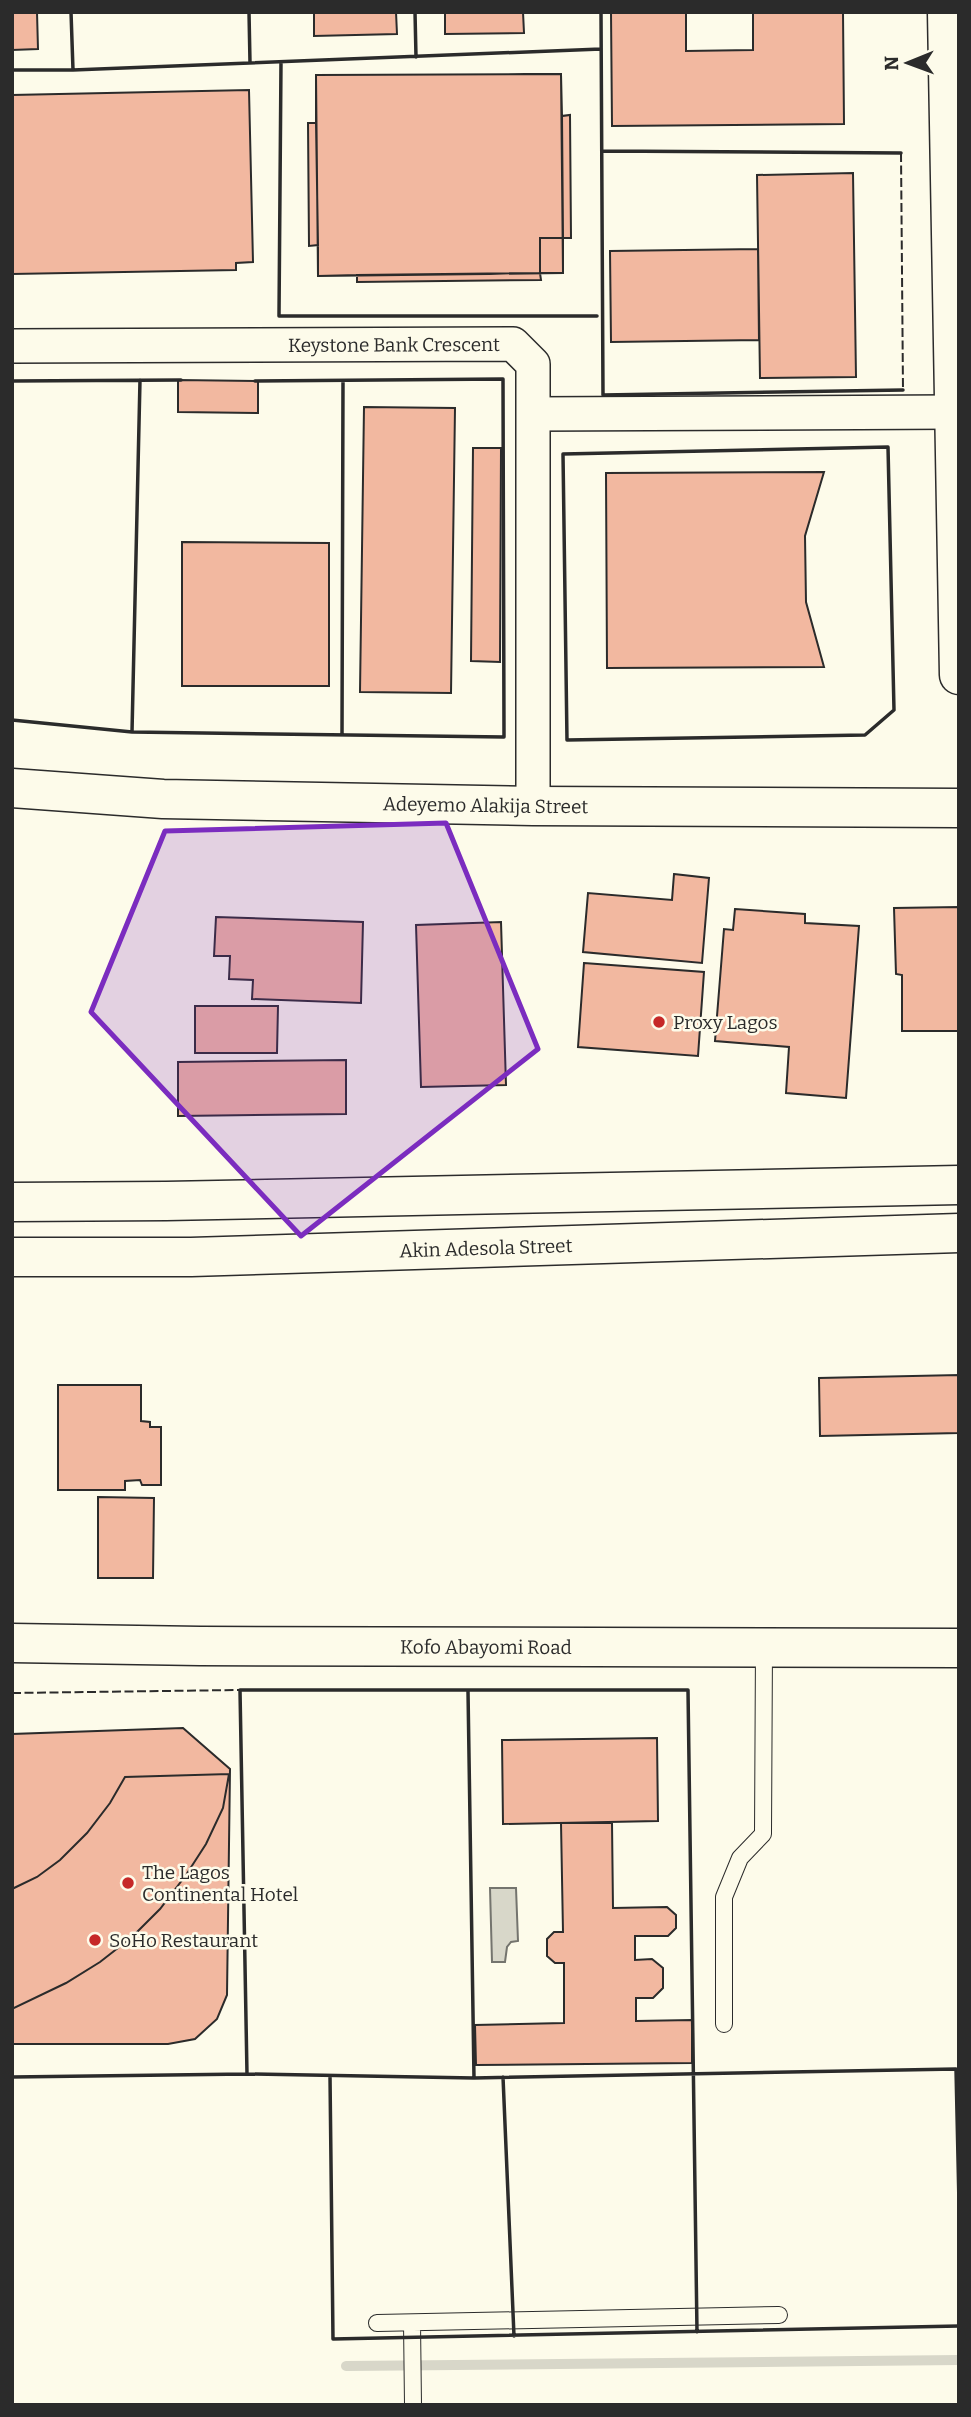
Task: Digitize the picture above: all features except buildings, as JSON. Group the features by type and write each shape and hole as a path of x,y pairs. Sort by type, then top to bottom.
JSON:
{"main road":[{"path":"947,12 959,675"},
{"name":"Adeyemo Alakija Street","path":"12,788 163,799 533,806 959,808"},
{"path":"12,1202 959,1185"},
{"name":"Akin Adesola Street","path":"12,1257 191,1257 959,1233"},
{"name":"Kofo Abayomi Road","path":"12,1643 959,1648"}],"street":[{"name":"Keystone Bank Crescent","path":"12,346 513,344 533,364 533,806"},
{"path":"534,414 954,412"}],"lane":[{"path":"724,2024 724,1897 740,1858 763,1834 764,1647"},
{"path":"377,2323 779,2315"},
{"path":"412,2323 413,2398"}],"highlighted area":[{"path":"446,823 538,1049 301,1236 91,1012 165,831"}],"shaded area":[{"path":"490,1888 516,1888 518,1941 511,1942 507,1947 505,1962 492,1962"}],"waterway":[{"path":"346,2366 959,2360"}],"fence":[{"path":"901,153 903,390"},
{"path":"12,1693 240,1690"}],"wall":[{"path":"71,12 73,70"},
{"path":"249,12 250,63"},
{"path":"415,12 416,57"},
{"path":"601,12 603,395 903,390"},
{"path":"12,70 73,70 601,49"},
{"path":"281,62 279,316 597,316"},
{"path":"602,151 901,153"},
{"path":"12,720 132,732 504,737 503,379 255,381"},
{"path":"132,732 140,380"},
{"path":"12,381 181,380"},
{"path":"342,735 343,381"},
{"path":"888,447 894,710 865,735 567,740 563,454 888,447"},
{"path":"247,2074 240,1690 688,1690 697,2332"},
{"path":"468,1691 474,2078"},
{"path":"12,2077 247,2074 474,2078 956,2069 959,2204"},
{"path":"330,2076 333,2339 959,2326"},
{"path":"503,2077 514,2336"}],"place":[{"name":"Proxy Lagos","path":"659,1022"},
{"name":"The Lagos Continental Hotel","path":"128,1883"},
{"name":"SoHo Restaurant","path":"95,1940"}]}
